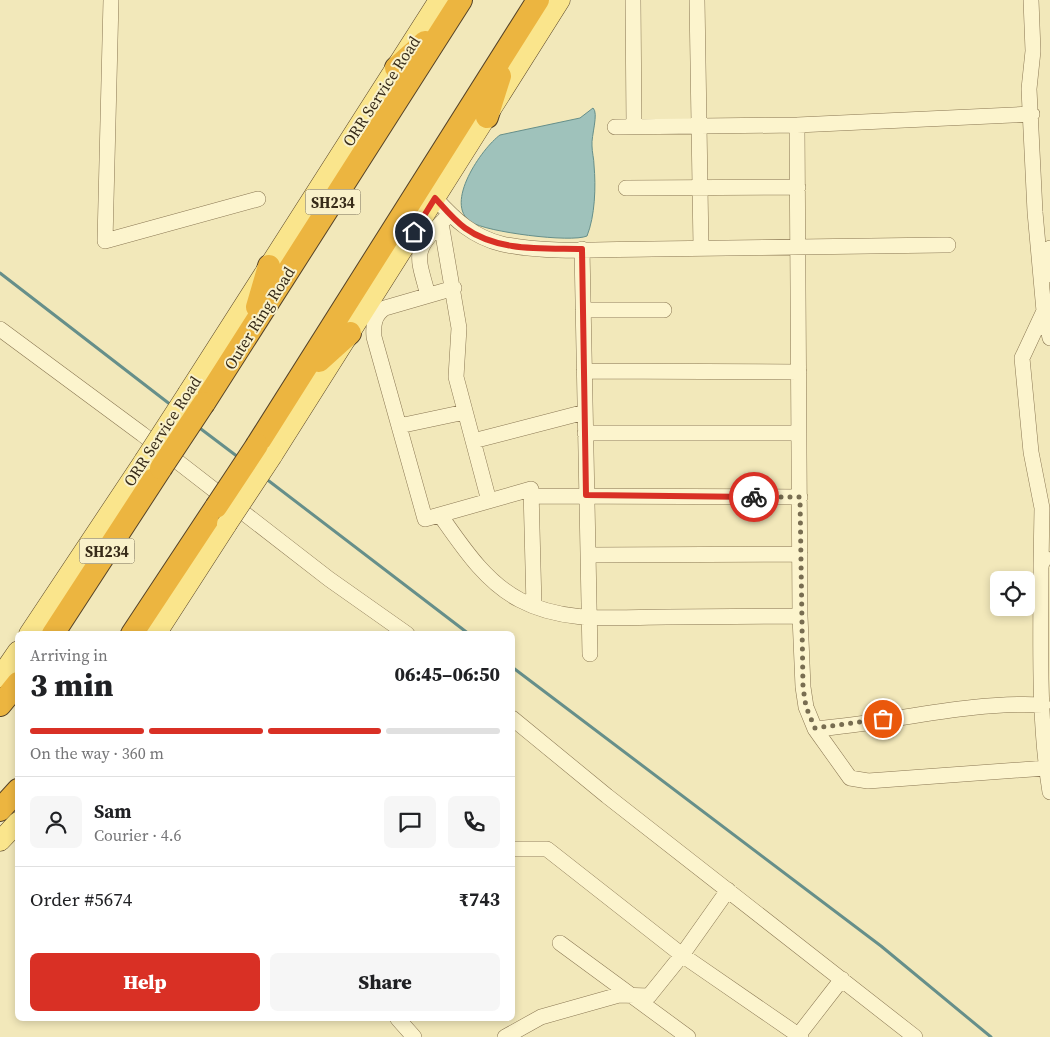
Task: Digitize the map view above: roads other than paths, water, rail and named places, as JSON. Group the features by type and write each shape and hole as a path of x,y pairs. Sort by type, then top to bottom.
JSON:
{"highway":[{"name":"Outer Ring Road","path":"54,631 152,464 196,398 250,332 461,0"},
{"path":"134,631 221,515 264,450 298,381 538,0"},
{"path":"396,68 446,23"},
{"path":"487,117 512,42"},
{"path":"250,332 269,266"},
{"path":"298,381 350,333"},
{"path":"0,705 15,687"},
{"path":"0,810 15,793"}],"main road":[{"name":"ORR Service Road","path":"196,398 269,266 439,0"},
{"path":"264,450 350,333 560,0"},
{"name":"ORR Service Road","path":"31,631 152,464"},
{"path":"158,631 221,515"},
{"path":"0,677 15,655"},
{"path":"0,841 15,825"}],"street":[{"path":"111,0 105,241 258,198"},
{"path":"633,0 634,126"},
{"path":"697,0 701,248"},
{"path":"1031,0 1033,51 1029,80 1035,212 1044,311 1050,338"},
{"path":"614,126 797,125 1032,114"},
{"path":"797,125 800,616 803,687 806,707 815,728 850,778 868,781 1046,768"},
{"path":"626,188 798,187"},
{"path":"435,198 445,219 454,288 460,341 456,362 456,377 489,501"},
{"path":"445,219 475,235 503,244 536,248 798,248 948,245"},
{"path":"428,295 419,254 424,241 445,219"},
{"path":"1050,248 1044,311 1022,358 1031,452 1042,508 1047,559 1044,705 1046,768 1050,792"},
{"path":"582,249 590,654"},
{"path":"454,288 385,308 377,316 374,324 374,337 425,519 532,489 534,606"},
{"path":"583,310 664,310"},
{"path":"0,329 142,434 329,579 403,631"},
{"path":"584,371 799,372"},
{"path":"399,426 465,412"},
{"path":"473,441 585,412"},
{"path":"585,433 799,433"},
{"path":"532,496 800,497"},
{"path":"440,515 467,553 491,578 520,600 534,606 589,618 800,616"},
{"path":"588,555 800,554"},
{"path":"815,728 966,709 1021,704 1044,705"},
{"path":"515,720 607,796 915,1037"},
{"path":"515,849 547,849 682,955 799,1036 842,979"},
{"path":"504,1037 541,1017 619,995 649,996 682,955 728,890"},
{"path":"560,943 688,1037"},
{"path":"400,1021 414,1037"}],"water":[{"path":"593,108 595,120 592,148 595,192 592,220 587,236 564,238 510,233 480,226 471,222 463,214 461,203 468,177 484,152 500,135 580,118"}],"waterway":[{"path":"0,273 171,405"},
{"path":"197,426 238,457"},
{"path":"265,478 465,631"},
{"path":"515,669 881,946 991,1037"}]}
